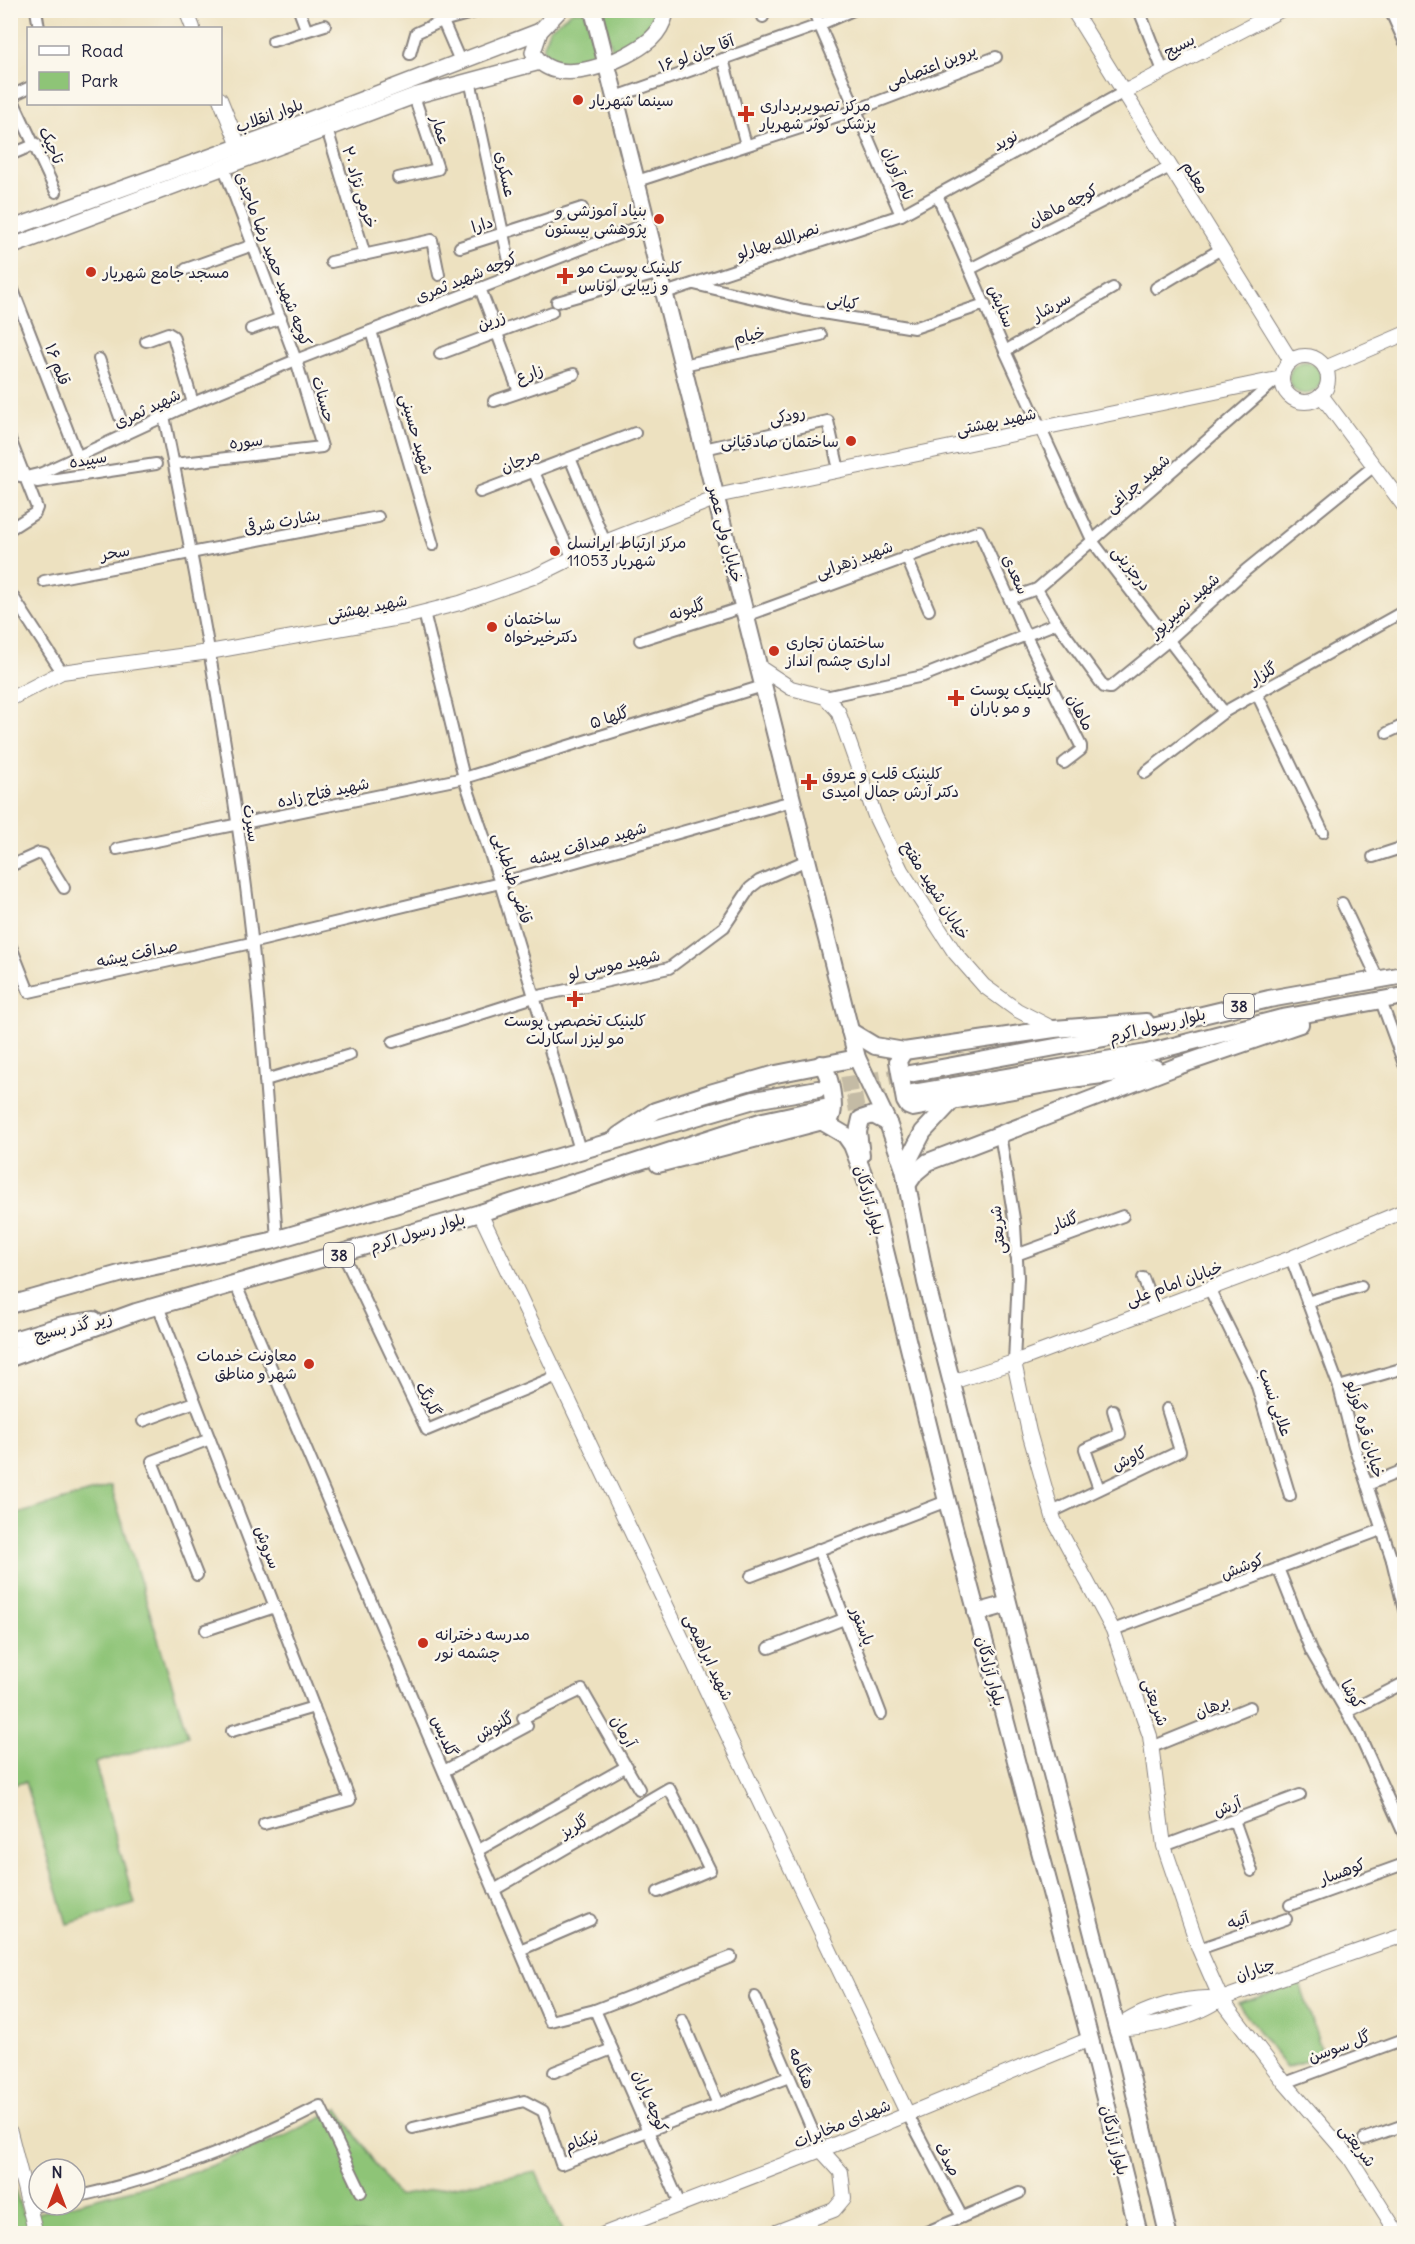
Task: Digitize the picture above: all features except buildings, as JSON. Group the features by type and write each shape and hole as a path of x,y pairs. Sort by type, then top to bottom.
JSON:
{"main road":[{"path":"560,10 540,31 533,52 548,68 569,71 621,59 653,38 662,27 667,11"},
{"name":"خیابان ولی عصر","path":"593,10 857,1058 888,1123"},
{"name":"بلوار انقلاب","path":"10,229 239,146 540,31"},
{"name":"بلوار انقلاب","path":"10,247 414,96 540,62"},
{"path":"96,198 103,214"},
{"name":"بلوار رسول اکرم","path":"909,1074 1114,1036 1269,999 1404,975"},
{"name":"بلوار رسول اکرم","path":"913,1093 1147,1053 1282,1018 1404,996"},
{"path":"906,1177 928,1162 1000,1134 1178,1066 1356,1005"},
{"path":"850,1031 875,1046 904,1051 1054,1029 1122,1022 1171,1022"},
{"path":"904,1051 898,1061 905,1101 913,1108 1078,1078 1178,1066"},
{"path":"610,1142 655,1111 751,1080 857,1058"},
{"path":"821,1064 827,1071 834,1110 830,1119 823,1115"},
{"name":"بلوار رسول اکرم","path":"10,1305 123,1273 278,1239 754,1100 818,1089"},
{"path":"906,1177 924,1132 952,1101"},
{"path":"864,1172 858,1140 861,1119 873,1114 888,1123"},
{"name":"بلوار رسول اکرم","path":"10,1358 136,1312 480,1213 763,1121 823,1115"},
{"name":"بلوار آزادگان","path":"823,1115 845,1135 864,1172 976,1613 1090,2039 1138,2234"},
{"name":"بلوار آزادگان","path":"888,1123 906,1177 926,1282 1126,2056 1168,2234"},
{"name":"زیر گذر بسیج","path":"10,1314 60,1299 123,1273"},
{"name":"زیر گذر بسیج","path":"10,1341 63,1325 136,1312"},
{"path":"976,1613 1008,1604"}],"street":[{"path":"36,10 39,27"},
{"path":"186,10 193,27"},
{"path":"299,10 306,30"},
{"path":"438,10 460,62"},
{"path":"410,54 416,33 442,21 483,10"},
{"name":"نام آوران","path":"813,10 901,215"},
{"name":"آقا جان لو ۱۶","path":"616,97 819,25 853,10"},
{"name":"معلم","path":"1073,10 1291,361"},
{"path":"1139,10 1163,71"},
{"path":"1390,10 1404,40"},
{"name":"بسیج","path":"1124,92 1278,11"},
{"path":"273,41 325,25"},
{"name":"پروین اعتصامی","path":"637,181 856,110 996,57"},
{"path":"723,59 746,145"},
{"name":"عسکری","path":"470,80 512,275"},
{"name":"تاجیک","path":"27,88 11,96 36,144 56,192"},
{"name":"نوید","path":"901,215 1124,92"},
{"name":"عمار","path":"398,178 438,169 414,96"},
{"path":"222,104 239,146"},
{"name":"خرمی نژاد ۲۰","path":"327,129 365,255"},
{"path":"10,155 36,144"},
{"name":"کوچه ماهان","path":"970,269 1170,167"},
{"name":"کوچه شهید حمید رضا ماجدی","path":"224,168 296,360"},
{"name":"ستایش","path":"937,195 1040,429"},
{"name":"دارا","path":"460,247 582,208"},
{"name":"نصرالله بهارلو","path":"665,293 901,215"},
{"name":"کوچه شهید ثمری","path":"296,360 648,223"},
{"path":"331,262 432,240 439,275"},
{"path":"186,269 253,245"},
{"path":"1156,288 1221,249"},
{"name":"زرین","path":"440,354 499,334 554,307 660,273"},
{"name":"قلم ۱۶","path":"10,282 78,457"},
{"name":"کیانی","path":"693,284 804,310 914,328 985,304"},
{"path":"480,288 519,392"},
{"name":"سرشار","path":"1005,351 1113,288"},
{"path":"251,329 281,318"},
{"name":"شهید حسینی","path":"371,331 434,545"},
{"path":"146,341 168,333 173,336 193,403"},
{"path":"1325,368 1404,334"},
{"name":"خیام","path":"683,365 821,335"},
{"path":"1309,356 1325,368 1327,382 1321,395 1314,399 1299,401 1287,392 1279,379 1291,361 1309,356"},
{"path":"99,359 126,434"},
{"name":"شهید ثمری","path":"26,477 78,457 193,403 296,360"},
{"name":"حسنات","path":"296,360 322,447"},
{"name":"زارع","path":"494,401 574,374"},
{"name":"شهید بهشتی","path":"10,699 62,672 208,652 424,612 499,590 573,559 605,542 716,497 1279,379"},
{"name":"شهید چراغی","path":"1011,598 1037,589 1279,379"},
{"path":"1321,395 1404,506"},
{"name":"سیرت","path":"164,416 192,554 238,825 265,1080 278,1239"},
{"name":"رودکی","path":"704,449 828,421 839,470"},
{"name":"درجزینی","path":"1040,429 1093,542 1224,712"},
{"path":"605,542 570,458 635,433"},
{"path":"10,439 37,508 34,513 10,529"},
{"name":"سوره","path":"174,464 322,447"},
{"name":"مرجان","path":"480,492 570,458"},
{"name":"سپیده","path":"26,477 37,482 156,464"},
{"name":"شهید نصیرپور","path":"1037,589 1057,623 1107,688 1169,640 1246,570 1374,466"},
{"path":"533,471 573,559"},
{"path":"10,474 26,477"},
{"name":"بشارت شرقی","path":"192,554 378,517"},
{"name":"شهید زهرایی","path":"745,611 973,531"},
{"name":"سعدی","path":"973,531 982,534 1026,636"},
{"name":"سحر","path":"44,581 192,554"},
{"path":"906,556 929,610"},
{"path":"10,592 62,672"},
{"name":"گلپونه","path":"640,640 745,611"},
{"name":"گلزار","path":"1145,773 1224,712 1404,611"},
{"name":"قاضی طباطبایی","path":"424,612 464,778 500,883 580,1150"},
{"path":"759,667 791,688 825,697 923,676 1057,623"},
{"name":"ماهان","path":"1026,636 1081,746 1081,750 1064,764"},
{"name":"گلها ۵","path":"464,778 764,686"},
{"path":"1257,694 1323,832"},
{"name":"خیابان شهید مفتح","path":"825,697 838,711 875,816 901,870 955,953 984,986 1017,1010 1054,1029"},
{"path":"1387,733 1404,725"},
{"name":"شهید فتاح زاده","path":"117,849 464,778"},
{"name":"شهید صداقت پیشه","path":"251,944 500,883 792,801"},
{"path":"1373,857 1404,847"},
{"path":"10,866 39,853 43,854 64,888"},
{"name":"شهید موسی لو","path":"393,1042 534,997 669,968 678,964 724,927 750,888 759,881 807,860"},
{"path":"1342,903 1378,979"},
{"name":"صداقت پیشه","path":"10,944 28,992 251,944"},
{"path":"1381,1001 1404,1064"},
{"path":"265,1080 350,1055"},
{"name":"شریعتی","path":"1000,1134 1015,1225 1014,1362 1029,1432 1052,1512 1113,1630 1150,1736 1164,1846 1199,1948 1221,1999 1285,2082 1350,2158 1398,2234"},
{"name":"خیابان امام علی","path":"952,1382 1014,1362 1154,1307 1291,1258 1404,1211"},
{"name":"شهید ابراهیمی","path":"480,1213 908,2115"},
{"name":"گلنار","path":"1016,1255 1123,1216"},
{"name":"گلرنگ","path":"343,1254 427,1430 557,1376"},
{"name":"خیابان قره گوزلو","path":"1291,1258 1339,1387 1366,1485 1392,1560 1404,1610"},
{"path":"1143,1278 1154,1307"},
{"name":"گلدیس","path":"236,1285 550,2021 595,2010 731,1956"},
{"path":"1307,1302 1361,1286"},
{"name":"علایی نسب","path":"1209,1287 1256,1383 1290,1496"},
{"name":"سروش","path":"158,1306 350,1800 264,1824"},
{"path":"1339,1387 1404,1368"},
{"path":"143,1421 195,1402"},
{"name":"کاوش","path":"1052,1512 1180,1451 1167,1409"},
{"path":"1099,1489 1085,1449 1120,1434 1113,1410"},
{"path":"197,1575 152,1461 210,1439"},
{"path":"1366,1485 1404,1470"},
{"path":"751,1576 947,1501"},
{"name":"کوشش","path":"1113,1630 1382,1530"},
{"name":"پاستور","path":"818,1549 881,1714"},
{"path":"1392,1560 1404,1557"},
{"name":"کوشا","path":"1278,1568 1311,1651 1347,1712 1404,1834"},
{"path":"206,1630 275,1607"},
{"path":"769,1648 844,1619"},
{"path":"1347,1712 1404,1683"},
{"name":"گلنوش","path":"444,1771 527,1726 523,1718 582,1689"},
{"name":"آرمان","path":"582,1689 639,1789"},
{"path":"232,1731 314,1707"},
{"name":"برهان","path":"1152,1747 1250,1707"},
{"path":"477,1851 627,1766"},
{"name":"گلریز","path":"494,1890 669,1788 710,1870 658,1892"},
{"name":"آرش","path":"1164,1846 1300,1795"},
{"path":"1234,1820 1252,1870"},
{"name":"کوهسار","path":"1290,1905 1404,1864"},
{"name":"آتیه","path":"1199,1948 1286,1919"},
{"path":"520,1950 590,1920"},
{"name":"چناران","path":"1117,2028 1139,2029 1209,2007 1221,1999 1404,1935"},
{"name":"هنگامه","path":"755,1997 821,2150"},
{"name":"کوچه یاران","path":"595,2010 680,2204"},
{"path":"682,2020 717,2102"},
{"name":"شهدای مخابرات","path":"604,2234 821,2150 1090,2039"},
{"name":"گل سوسن","path":"1285,2082 1404,2039"},
{"path":"554,2072 612,2049"},
{"name":"نیکنام","path":"413,2128 524,2102 543,2111 561,2164 717,2102 789,2077"},
{"path":"87,2194 181,2168 262,2136 320,2106 361,2192"},
{"name":"صدف","path":"908,2115 962,2217"},
{"path":"1364,2139 1404,2126"},
{"path":"10,2132 27,2180"},
{"path":"771,2234 834,2210 844,2198 842,2172 821,2150"},
{"path":"922,2234 1018,2193"},
{"path":"36,2217 36,2234"}],"green space":[{"path":"657,10 656,18 648,30 634,41 613,52 601,11"},
{"path":"573,11 585,11 597,58 567,63 559,62 547,55 543,48 549,29"},
{"path":"1305,362 1316,367 1321,378 1316,389 1305,394 1294,389 1289,378 1294,367"},
{"path":"111,1486 188,1736 95,1763 135,1904 67,1924 25,1782 11,1785 11,1516"},
{"path":"1300,1983 1323,2055 1286,2068 1238,2004"},
{"path":"338,2109 397,2196 536,2172 563,2233 11,2233 10,2175 23,2214 27,2214 27,2217 87,2217 87,2201 184,2176 283,2137"}],"tunnel":[{"path":"818,1089 909,1074"},
{"path":"824,1108 913,1093"}],"place":[{"name":"سینما شهریار","path":"578,100"},
{"name":"مرکز تصویربرداری پزشکی کوثر شهریار","path":"746,114"},
{"name":"بنیاد آموزشی و پژوهشی بیستون","path":"659,219"},
{"name":"مسجد جامع شهریار","path":"91,272"},
{"name":"کلینیک پوست مو و زیبایی لوناس","path":"565,276"},
{"name":"ساختمان صادقیانی","path":"851,441"},
{"name":"مرکز ارتباط ایرانسل 11053 شهریار","path":"555,551"},
{"name":"ساختمان دکترخیرخواه","path":"492,627"},
{"name":"ساختمان تجاری اداری چشم انداز","path":"774,651"},
{"name":"کلینیک پوست و مو باران","path":"956,698"},
{"name":"کلینیک قلب و عروق دکتر آرش جمال امیدی","path":"809,782"},
{"name":"کلینیک تخصصی پوست مو لیزر اسکارلت","path":"575,999"},
{"name":"معاونت خدمات شهر و مناطق","path":"309,1364"},
{"name":"مدرسه دخترانه چشمه نور","path":"423,1643"}]}
